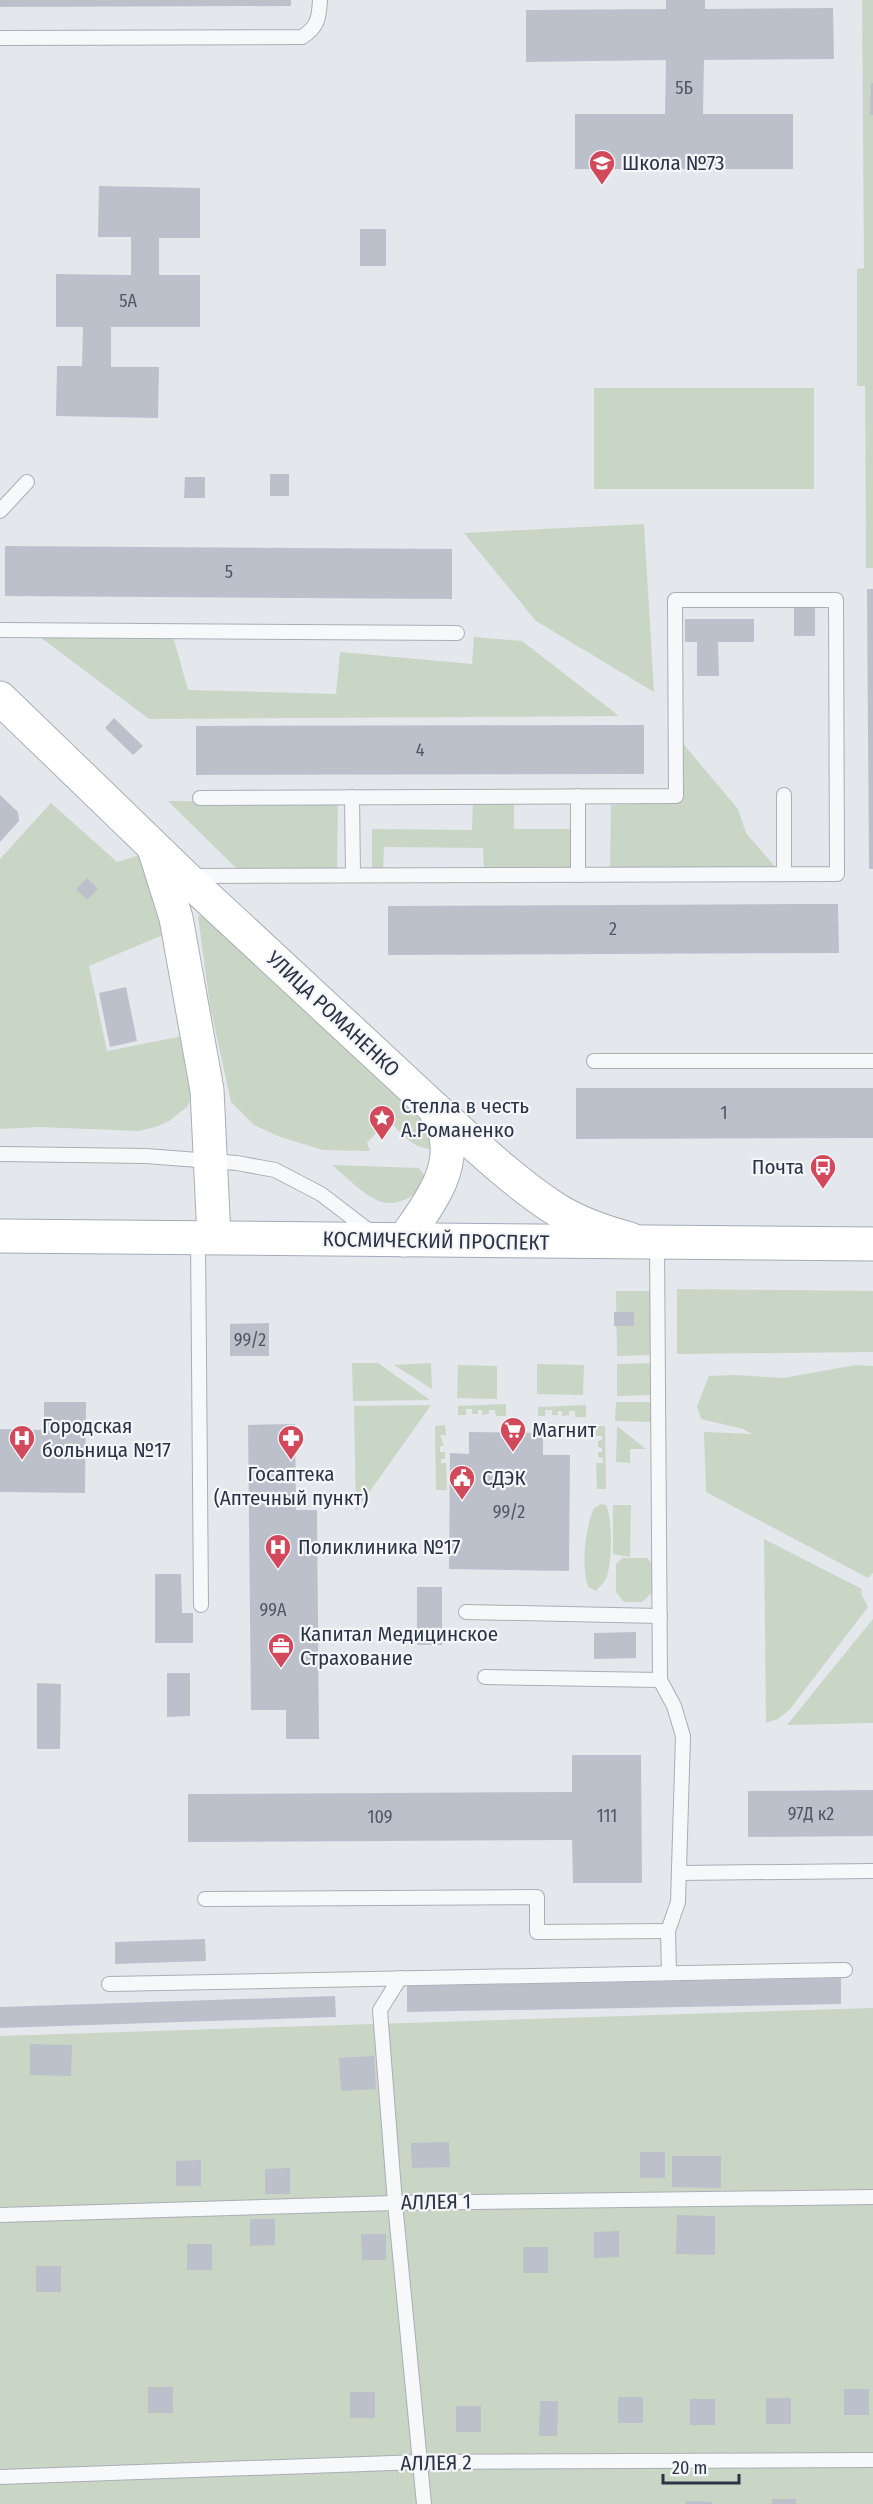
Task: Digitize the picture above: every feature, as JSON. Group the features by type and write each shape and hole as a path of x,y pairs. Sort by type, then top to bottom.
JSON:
{"main road":[{"name":"УЛИЦА РОМАНЕНКО","path":"0,698 184,876 434,1108 445,1131 447,1159 438,1189 392,1240"},
{"name":"УЛИЦА РОМАНЕНКО","path":"152,843 176,918 207,1090 210,1161 206,1238"},
{"path":"434,1108 555,1208 600,1231 650,1243"},
{"name":"КОСМИЧЕСКИЙ ПРОСПЕКТ","path":"0,1236 873,1244"}],"lane":[{"path":"0,38 302,37 314,30 320,18 320,0"},
{"path":"3,502 27,482"},
{"path":"184,876 837,874 836,600 675,600 676,796 200,798"},
{"path":"0,630 457,633"},
{"path":"784,795 784,874"},
{"path":"578,796 578,875"},
{"path":"352,797 353,875"},
{"path":"594,1061 873,1060"},
{"path":"0,1154 146,1156 237,1163 275,1170 321,1194 392,1240"},
{"path":"201,1605 206,1238"},
{"path":"650,1243 660,1680 674,1706 683,1736 678,1902 668,1932 669,1974"},
{"path":"466,1612 660,1616"},
{"path":"485,1677 660,1680"},
{"path":"679,1872 873,1871"},
{"path":"205,1899 537,1897 537,1932 668,1932"},
{"path":"109,1984 845,1970"},
{"path":"400,1978 380,2010 395,2203 424,2504"},
{"name":"АЛЛЕЯ 1","path":"0,2215 395,2203 873,2197"},
{"name":"АЛЛЕЯ 2","path":"0,2477 420,2462 873,2460"}],"green space":[{"path":"862,0 873,0 873,568 866,568 865,386 857,386 857,269 864,268"},
{"path":"594,388 814,388 814,489 594,489"},
{"path":"644,524 654,692 536,621 464,533"},
{"path":"173,636 188,690 336,694 340,652 472,664 474,637 522,641 619,716 149,719 40,637"},
{"path":"680,740 738,809 746,833 777,869 610,868 611,805 681,802"},
{"path":"514,799 514,829 574,829 575,871 484,870 483,848 384,847 383,870 372,870 372,829 472,830 473,800"},
{"path":"168,801 338,802 337,871 239,871"},
{"path":"51,803 117,862 140,855 163,935 89,966 107,1051 183,1036 195,1090 187,1107 169,1121 156,1127 138,1131 39,1127 0,1129 0,859"},
{"path":"204,915 417,1111 428,1126 436,1149 414,1144 388,1120 367,1143 370,1151 323,1150 280,1137 254,1125 231,1102 210,1006 198,916"},
{"path":"332,1165 419,1168 429,1182 414,1195 389,1203 367,1195"},
{"path":"677,1289 873,1291 873,1352 677,1354"},
{"path":"616,1291 653,1291 653,1355 617,1356"},
{"path":"352,1363 378,1363 430,1400 353,1401"},
{"path":"431,1363 432,1389 394,1365"},
{"path":"653,1363 653,1395 617,1396 617,1364"},
{"path":"537,1364 584,1365 583,1395 537,1394"},
{"path":"458,1365 497,1366 497,1399 457,1398"},
{"path":"856,1365 873,1366 873,1573 868,1578 706,1492 704,1432 752,1434 743,1429 701,1419 697,1406 709,1376 783,1378"},
{"path":"616,1402 651,1402 651,1422 615,1421"},
{"path":"506,1404 506,1416 496,1416 495,1410 489,1410 489,1414 482,1415 482,1410 478,1410 478,1414 472,1414 472,1409 466,1409 466,1415 458,1415 458,1406"},
{"path":"431,1405 356,1511 354,1406"},
{"path":"586,1405 586,1417 575,1417 575,1411 569,1411 569,1415 562,1416 562,1411 558,1411 558,1415 552,1415 552,1410 545,1410 545,1416 538,1416 538,1407"},
{"path":"445,1425 446,1435 440,1435 444,1446 440,1446 440,1452 445,1452 445,1459 441,1459 441,1463 446,1463 447,1490 436,1490 435,1426"},
{"path":"596,1426 605,1426 606,1489 597,1489 596,1463 603,1463 603,1458 598,1457 598,1452 602,1452 602,1448 598,1447 598,1441 602,1440 602,1436 596,1436"},
{"path":"617,1426 646,1449 630,1449 630,1463 616,1462"},
{"path":"601,1504 606,1505 608,1512 611,1550 606,1578 596,1591 588,1587 585,1547 591,1516 594,1508"},
{"path":"613,1505 631,1505 630,1557 613,1554"},
{"path":"764,1539 862,1589 861,1594 868,1607 790,1709 778,1719 766,1723"},
{"path":"623,1558 647,1558 654,1566 654,1591 642,1602 624,1602 616,1592 616,1564"},
{"path":"873,1619 873,1723 787,1725"},
{"path":"873,2008 873,2504 0,2504 0,2036"}],"building":[{"path":"0,0 291,0 291,6 0,7"},
{"path":"666,0 705,0 705,9 833,8 834,59 704,60 703,114 793,114 793,169 575,169 575,114 665,114 666,60 526,62 526,10 666,9"},
{"path":"871,83 873,83 873,115 870,115"},
{"path":"99,186 200,188 200,238 159,238 159,275 200,275 200,327 111,327 111,367 159,367 158,418 56,416 57,366 82,366 83,327 56,327 56,274 131,275 131,237 98,237"},
{"path":"360,229 386,229 386,266 360,266"},
{"path":"270,474 289,474 289,496 270,496"},
{"path":"185,477 205,477 205,498 184,498"},
{"path":"5,546 452,549 452,599 5,596"},
{"path":"867,589 873,589 873,869 869,869"},
{"path":"794,607 815,607 815,636 794,636"},
{"path":"685,619 754,619 754,642 718,642 719,676 697,676 697,642 685,642"},
{"path":"114,718 143,746 133,755 105,728"},
{"path":"644,725 644,774 196,775 196,726"},
{"path":"0,795 18,812 19,821 0,842"},
{"path":"87,878 98,889 87,900 76,889"},
{"path":"838,904 839,953 388,955 388,906"},
{"path":"126,987 137,1041 110,1047 99,993"},
{"path":"576,1088 873,1088 873,1138 576,1139"},
{"path":"614,1312 634,1312 634,1326 614,1326"},
{"path":"269,1323 269,1356 230,1356 230,1324"},
{"path":"44,1402 86,1402 85,1493 0,1492 0,1429 44,1430"},
{"path":"295,1424 296,1510 317,1510 319,1739 286,1739 286,1710 251,1710 248,1425"},
{"path":"469,1432 543,1433 543,1455 570,1455 569,1571 449,1569 450,1453 469,1454"},
{"path":"155,1574 181,1574 182,1613 193,1613 193,1643 155,1643"},
{"path":"417,1587 442,1587 442,1645 417,1645"},
{"path":"636,1632 636,1658 594,1659 594,1633"},
{"path":"167,1673 190,1673 190,1716 167,1717"},
{"path":"37,1683 61,1684 60,1749 37,1749"},
{"path":"572,1755 641,1755 642,1883 573,1883 572,1840 188,1842 188,1794 572,1792"},
{"path":"873,1790 873,1836 748,1837 748,1791"},
{"path":"205,1939 206,1961 115,1964 115,1942"},
{"path":"841,1978 841,2004 407,2012 407,1986"},
{"path":"335,1996 336,2017 0,2028 0,2007"},
{"path":"30,2044 72,2045 71,2076 30,2075"},
{"path":"374,2056 376,2089 341,2091 339,2058"},
{"path":"449,2142 450,2167 412,2168 411,2143"},
{"path":"640,2152 665,2152 665,2178 640,2178"},
{"path":"672,2156 721,2156 721,2188 672,2187"},
{"path":"201,2160 201,2186 176,2186 176,2161"},
{"path":"290,2168 290,2194 265,2194 265,2169"},
{"path":"677,2215 715,2216 715,2255 676,2254"},
{"path":"250,2219 275,2219 275,2245 250,2246"},
{"path":"619,2231 619,2257 594,2258 594,2232"},
{"path":"361,2234 386,2234 386,2260 362,2260"},
{"path":"187,2244 212,2244 212,2270 187,2270"},
{"path":"523,2247 548,2247 548,2273 523,2273"},
{"path":"36,2266 61,2266 61,2292 36,2292"},
{"path":"148,2387 173,2387 173,2413 148,2413"},
{"path":"844,2389 869,2389 869,2415 844,2415"},
{"path":"350,2392 375,2392 375,2418 350,2418"},
{"path":"618,2397 643,2397 643,2423 618,2423"},
{"path":"766,2398 791,2398 791,2424 766,2424"},
{"path":"690,2399 715,2399 715,2425 690,2425"},
{"path":"540,2401 558,2401 557,2436 539,2436"},
{"path":"456,2406 481,2406 481,2432 456,2432"},
{"path":"772,2499 796,2499 796,2504 772,2504"},
{"path":"686,2501 712,2502 712,2504 686,2504"}],"place":[{"name":"Школа №73","path":"602,186"},
{"name":"Стелла в честь А.Романенко","path":"382,1141"},
{"name":"Почта","path":"823,1190"},
{"name":"Магнит","path":"513,1453"},
{"name":"Городская больница №17","path":"22,1461"},
{"name":"Госаптека (Аптечный пункт)","path":"291,1461"},
{"name":"СДЭК","path":"462,1501"},
{"name":"Поликлиника №17","path":"278,1570"},
{"name":"Капитал Медицинское Страхование","path":"281,1669"}]}
